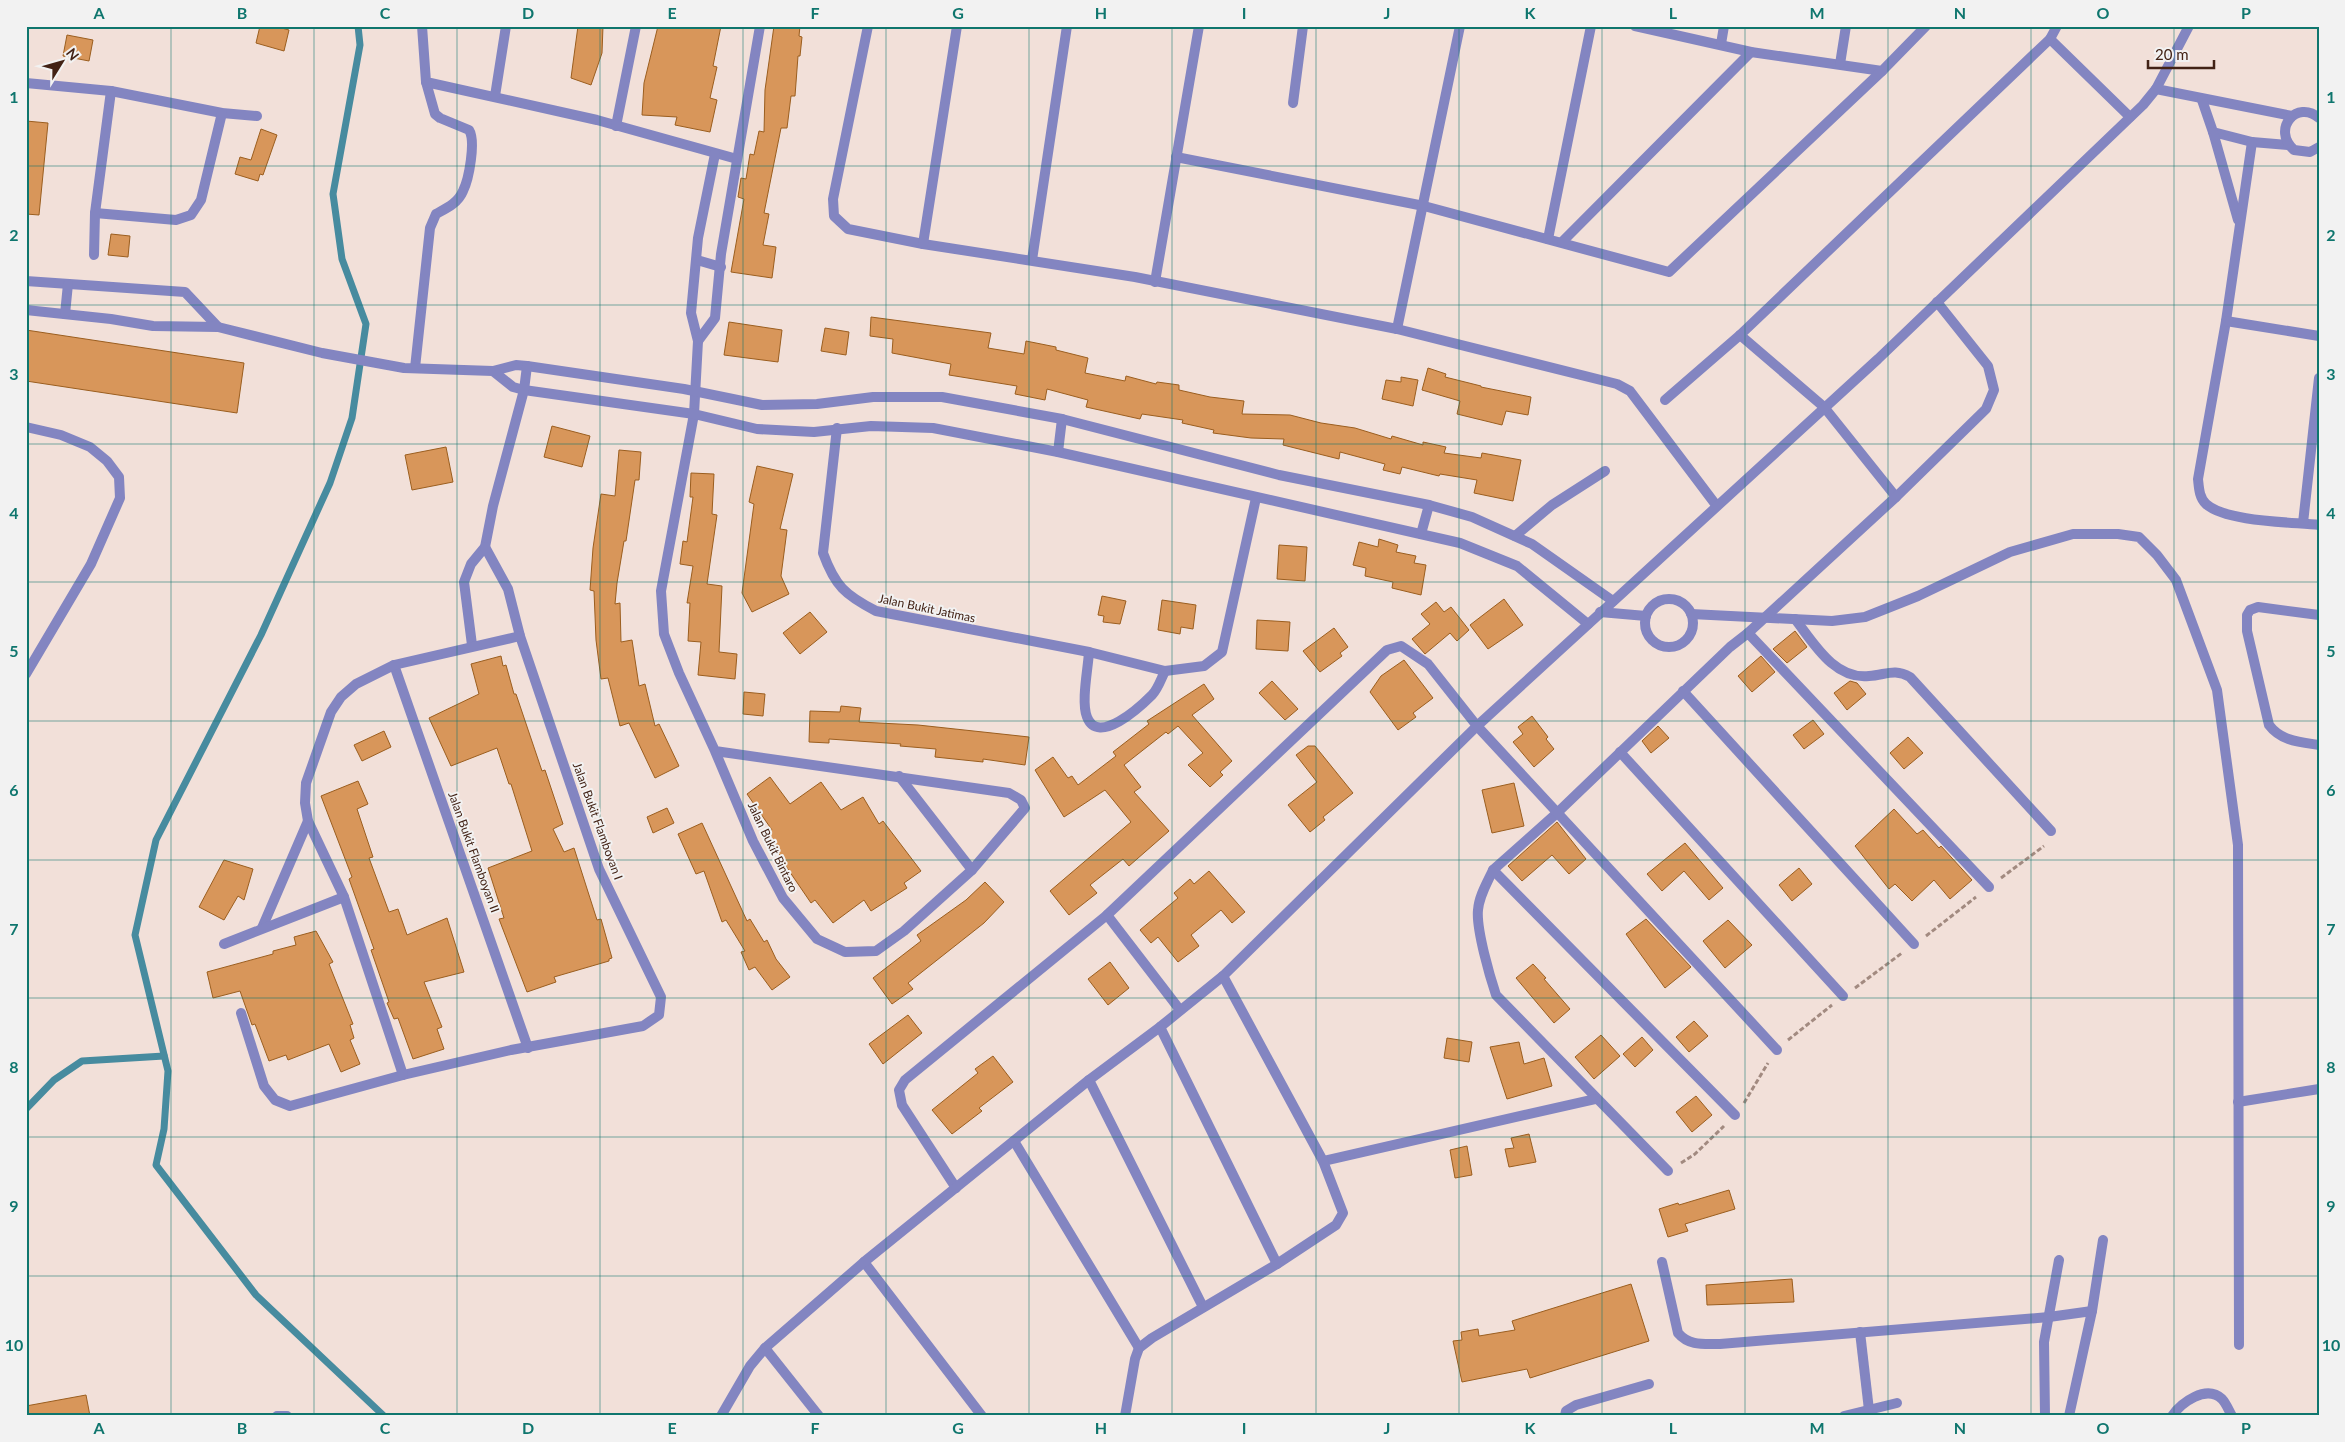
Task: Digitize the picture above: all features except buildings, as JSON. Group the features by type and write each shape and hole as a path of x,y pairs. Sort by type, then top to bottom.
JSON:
{"street":[{"path":"409,368 430,228 436,214 452,206 463,192 473,143 469,130 435,114 426,82 422,26"},
{"path":"495,96 506,26"},
{"path":"616,126 636,26"},
{"path":"698,341 714,318 737,160 760,26"},
{"path":"868,26 833,210 839,223 848,229 923,244 1032,260 1155,282 1397,329 1617,384 1630,391 1716,505"},
{"path":"923,244 957,26"},
{"path":"1032,260 1067,26"},
{"path":"1155,282 1199,26"},
{"path":"1293,103 1303,26"},
{"path":"1397,329 1460,26"},
{"path":"1548,239 1590,26"},
{"path":"1635,26 1751,52 1882,71"},
{"path":"1722,44 1724,26"},
{"path":"1840,64 1846,26"},
{"path":"1176,157 1424,206 1669,272 1882,71 1926,26"},
{"path":"1665,400 1740,334 2050,39 2057,26"},
{"path":"721,1416 750,1366 765,1348 864,1262 1088,1080 1160,1027 1223,976 1478,726 1937,302 2156,89 2189,26"},
{"path":"2050,39 2130,116"},
{"path":"1562,242 1751,52"},
{"path":"426,82 495,96 616,126 737,160"},
{"path":"26,84 111,91 222,113 257,116"},
{"path":"2156,89 2202,100 2292,116 2308,112 2319,118"},
{"path":"94,255 96,213 111,91"},
{"path":"2202,100 2239,224"},
{"path":"96,213 176,220 191,215 201,200 222,113"},
{"path":"2288,145 2284,130 2292,116"},
{"path":"2213,132 2252,142 2288,145 2302,153 2318,148"},
{"path":"2252,142 2226,321 2198,479 2200,493 2205,503 2215,510 2268,521 2319,525"},
{"name":"Jalan Bukit Bintaro","path":"715,154 698,238 691,313 698,341 694,414 661,591 664,634 679,673 716,751 753,841 783,898 817,939 845,952 876,951 904,931 972,870 1023,812 1024,805 1021,800 1009,793 716,751"},
{"path":"697,260 721,267"},
{"path":"26,281 185,292 218,327"},
{"path":"65,314 68,284"},
{"path":"1668,1171 1595,1099 1496,996 1489,973 1477,912 1481,894 1493,870 1557,813 1683,691 1896,497 1986,409 1994,390 1988,366 1937,302"},
{"path":"26,310 153,326 218,327 322,353 409,368 493,371 516,365 527,366 696,392 762,405 817,404 873,397 942,397 1062,419 1279,475 1429,505 1472,517 1532,544 1613,601"},
{"path":"2226,321 2319,336"},
{"path":"1740,334 1824,407 1896,497"},
{"path":"472,645 464,582 471,564 485,547 493,506 524,390 527,366"},
{"path":"493,371 513,387 524,390 694,414 757,429 814,432 836,428 933,428 1058,452 1460,543 1517,566 1588,624"},
{"path":"2303,523 2319,378"},
{"path":"1058,452 1062,419"},
{"path":"26,427 61,434 90,447 108,461 119,477 120,498 90,564 26,674"},
{"name":"Jalan Bukit Jatimas","path":"836,428 823,553 830,572 839,588 854,600 876,611 1089,652 1165,671 1204,666 1222,652 1256,498"},
{"path":"1515,536 1552,505 1606,471"},
{"path":"1421,534 1429,505"},
{"path":"1691,614 1832,621 1865,617 1918,596 2010,552 2073,534 2118,534 2138,537 2158,555 2176,580 2217,690 2238,844 2239,1345"},
{"name":"Jalan Bukit Flamboyan I","path":"485,547 508,589 520,636 599,869 661,997 661,1010 655,1020 643,1026 528,1048"},
{"path":"1665,599 1679,601 1691,614 1692,632 1679,645 1670,647 1653,641 1645,626 1646,616 1650,608 1665,599"},
{"path":"2319,616 2258,607 2250,610 2247,616 2247,631 2269,725 2275,733 2284,739 2319,745"},
{"path":"1600,612 1646,616"},
{"path":"1795,619 1829,662 1846,673 1867,677 1900,671 1910,677 2051,831"},
{"path":"1748,632 1808,699 1989,887"},
{"path":"403,1075 344,897 308,821 304,803 306,782 331,712 341,697 356,684 394,665 472,645 520,636"},
{"path":"956,1188 902,1106 899,1090 905,1080 1107,915 1387,650 1401,646 1428,664 1478,726 1777,1050"},
{"path":"1089,652 1085,709 1088,719 1093,726 1106,729 1118,723 1153,694 1165,671"},
{"name":"Jalan Bukit Flamboyan II","path":"394,665 528,1048"},
{"path":"1683,691 1914,944"},
{"path":"1620,752 1843,996"},
{"path":"899,776 972,870"},
{"path":"262,928 308,821"},
{"path":"1493,870 1735,1115"},
{"path":"224,944 344,897"},
{"path":"1107,915 1180,1010"},
{"path":"1125,1416 1131,1370 1140,1348 1203,1307 1277,1264 1336,1225 1341,1219 1340,1202 1323,1161 1223,976"},
{"path":"241,1013 264,1086 275,1100 290,1106 403,1075 528,1048"},
{"path":"1160,1027 1277,1264"},
{"path":"1088,1080 1203,1307"},
{"path":"2238,1102 2319,1089"},
{"path":"1323,1161 1595,1099"},
{"path":"1014,1141 1140,1348"},
{"path":"2069,1416 2092,1311 2103,1240"},
{"path":"2045,1416 2044,1342 2059,1260"},
{"path":"864,1262 982,1416"},
{"path":"1662,1262 1678,1333 1685,1342 1720,1344 2049,1317 2092,1311"},
{"path":"1860,1332 1869,1410"},
{"path":"765,1348 819,1416"},
{"path":"1565,1416 1566,1411 1576,1405 1649,1384"},
{"path":"2172,1416 2190,1398 2210,1393 2222,1398 2232,1416"},
{"path":"1844,1416 1896,1403"},
{"path":"277,1416 287,1416"}],"path":[{"path":"1668,1171 1695,1154 1735,1115 1777,1050 1843,996 2036,853 2046,843 2051,831"}],"waterway":[{"path":"358,26 360,45 333,194 342,259 366,324 352,418 330,483 261,635 156,840 135,935 168,1071 164,1129 156,1165 256,1295 384,1416"},
{"path":"26,1109 54,1080 82,1061 164,1056"}]}
